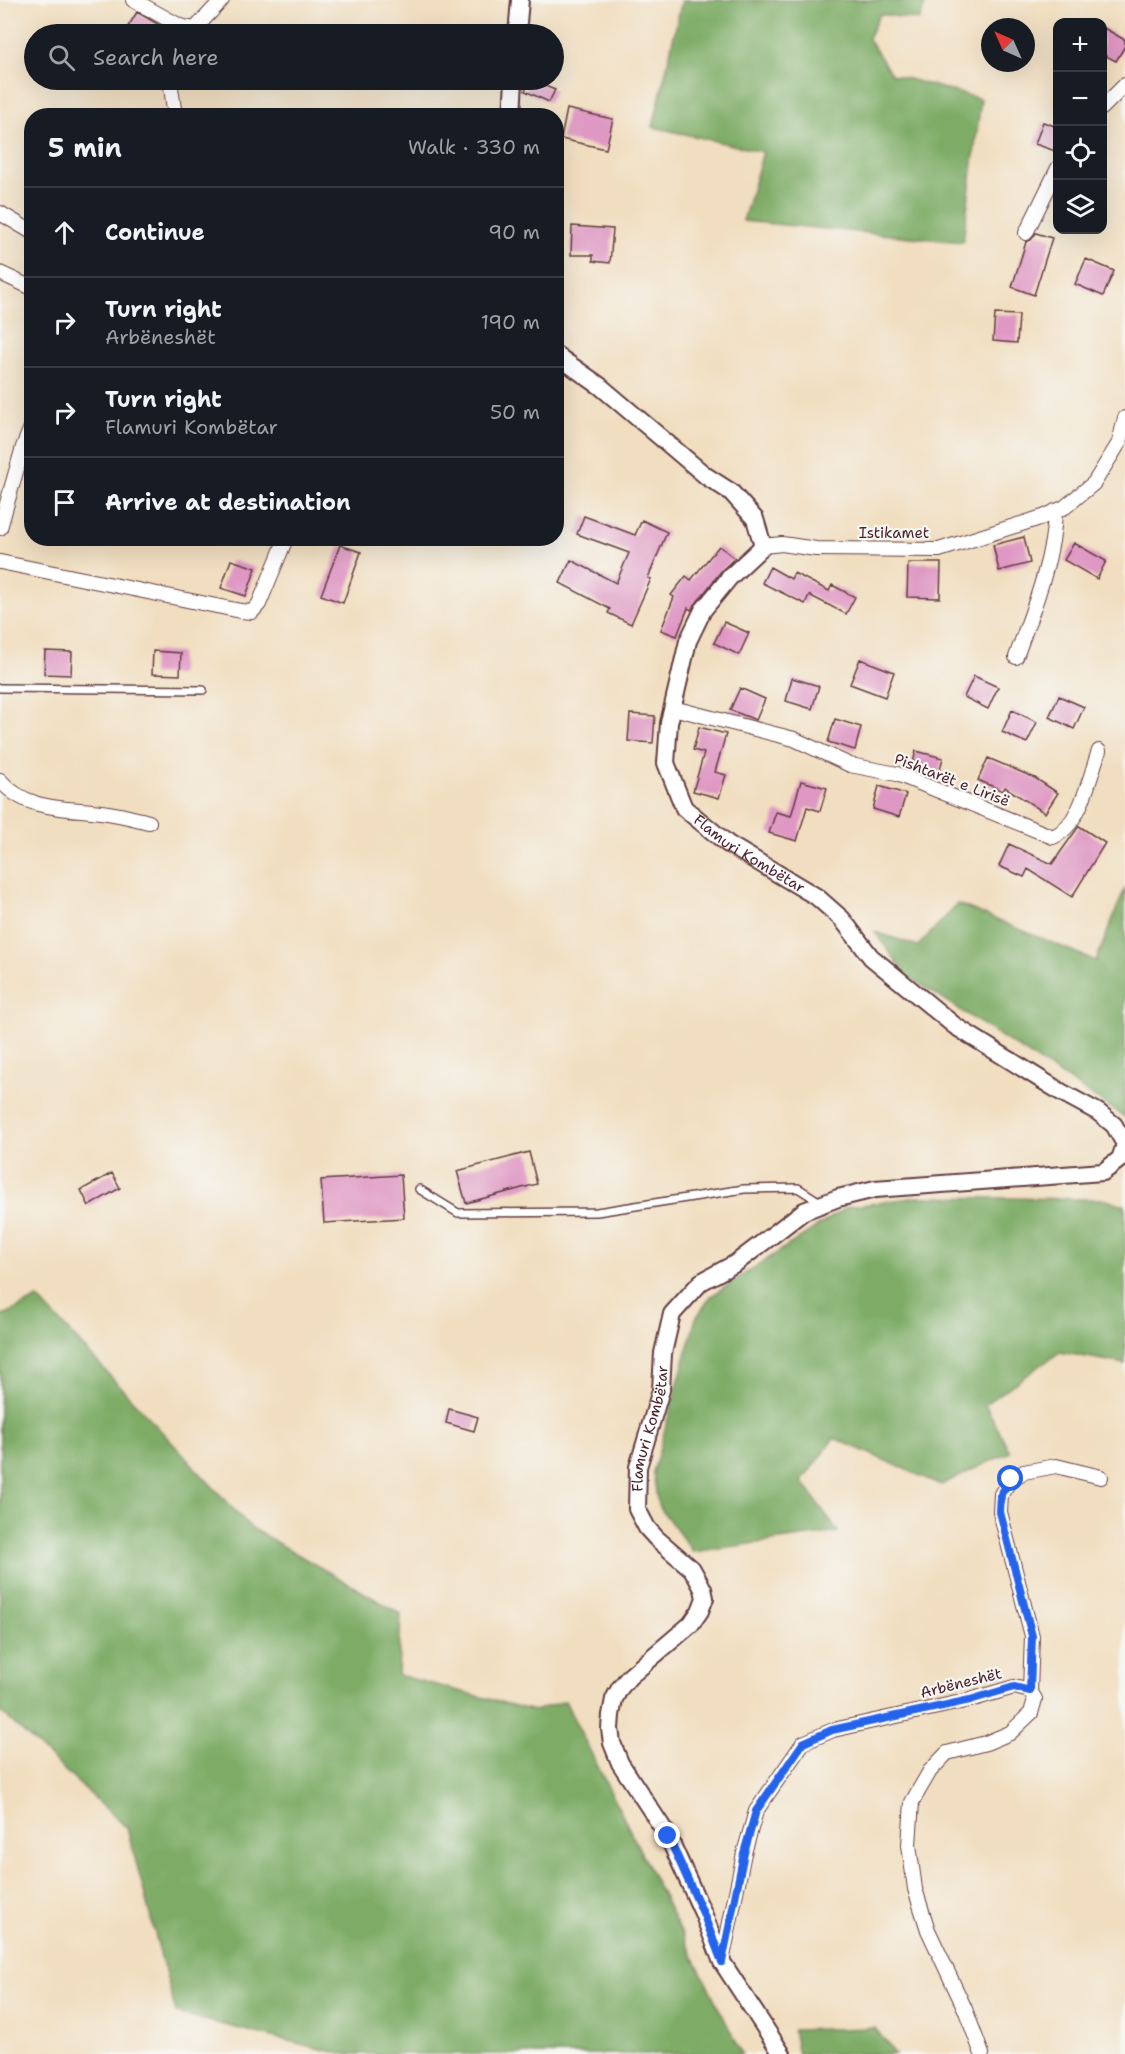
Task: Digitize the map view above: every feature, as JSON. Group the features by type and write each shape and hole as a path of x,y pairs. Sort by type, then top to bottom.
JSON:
{"street":[{"path":"133,0 176,24"},
{"path":"200,24 222,0"},
{"path":"518,24 520,0"},
{"path":"1107,103 1125,86"},
{"path":"171,90 174,108"},
{"path":"512,108 513,90"},
{"path":"1026,233 1053,178"},
{"path":"0,213 24,227"},
{"path":"0,273 24,284"},
{"path":"564,361 600,387 706,476 731,492 755,519 763,546"},
{"name":"Istikamet","path":"763,546 782,544 816,549 939,549 1055,512 1065,507 1094,483 1119,443 1125,418"},
{"path":"0,528 24,445"},
{"path":"1016,657 1039,591 1055,528 1055,512"},
{"path":"0,562 252,612 259,604 283,546"},
{"name":"Flamuri Kombëtar","path":"722,1962 703,1913 668,1836 620,1763 612,1743 610,1729 614,1699 620,1688 629,1677 691,1624 705,1598 703,1589 692,1569 656,1538 647,1528 637,1509 638,1467 661,1390 663,1353 672,1314 701,1282 736,1263 804,1212 838,1198 875,1189 1103,1172 1120,1159 1125,1144 1114,1125 1098,1112 1061,1092 955,1026 871,957 842,919 817,897 728,844 684,808 666,764 673,708 688,641 703,610 730,577 763,546"},
{"name":"Pishtarët e Lirisë","path":"673,708 794,739 850,765 897,774 1053,837 1061,834 1074,820 1099,751"},
{"path":"0,780 10,793 51,808 107,813 149,822"},
{"path":"982,2054 965,2009 928,1930 915,1889 909,1845 912,1802 930,1771 946,1753 986,1743 1010,1733 1031,1713 1035,1699 1030,1691 1032,1636 1000,1512 1001,1494 1011,1479 1024,1472 1056,1466 1101,1477"},
{"name":"Arbëneshët","path":"722,1962 744,1853 756,1811 803,1743 832,1730 970,1700 1014,1687 1030,1691"},
{"path":"722,1962 782,2054"}],"lane":[{"path":"0,688 203,690"},
{"path":"419,1189 458,1213 597,1212 744,1189 798,1188 823,1204"}],"green space":[{"path":"682,0 927,0 919,20 880,14 868,38 891,74 981,99 963,242 743,221 763,152 653,127"},
{"path":"1125,888 1125,1117 906,975 875,932 918,946 958,904 1096,961"},
{"path":"917,1197 1102,1199 1125,1205 1125,1364 1060,1352 985,1404 1010,1452 941,1485 834,1438 802,1481 838,1532 693,1552 658,1505 653,1472 696,1318 711,1296 847,1207"},
{"path":"38,1298 250,1527 401,1614 398,1675 534,1711 565,1701 742,2054 341,2054 176,2013 127,1828 0,1711 0,1317"},
{"path":"875,2028 895,2054 798,2054 793,2030"}],"building":[{"path":"137,12 158,24 130,24"},
{"path":"1107,30 1125,40 1125,46 1116,61 1107,56"},
{"path":"525,90 555,90 549,102"},
{"path":"567,109 613,119 606,149 564,140"},
{"path":"1043,122 1053,125 1053,150 1035,144"},
{"path":"572,226 613,229 610,263 593,261 593,255 571,255"},
{"path":"1036,233 1052,238 1034,295 1012,287 1026,242 1031,240"},
{"path":"1086,259 1114,271 1103,296 1075,284"},
{"path":"995,314 1019,315 1017,343 993,341"},
{"path":"584,516 635,535 642,520 667,532 648,578 651,579 631,624 608,613 610,609 560,583 571,560 616,583 629,553 577,534"},
{"path":"1024,537 1030,563 999,571 993,545"},
{"path":"1074,543 1106,561 1097,579 1064,560"},
{"path":"340,546 361,552 343,603 321,595"},
{"path":"719,546 735,558 722,570 691,610 688,608 677,636 661,630 674,597 671,595 686,576 691,580"},
{"path":"231,560 256,568 246,596 221,588"},
{"path":"908,563 941,563 940,598 907,597"},
{"path":"770,567 791,579 794,573 829,591 832,585 855,597 846,614 809,595 805,604 762,583"},
{"path":"724,622 749,633 739,655 714,643"},
{"path":"45,651 72,652 71,675 44,674"},
{"path":"153,651 181,653 180,675 152,674"},
{"path":"860,659 894,672 885,697 850,684"},
{"path":"974,676 998,687 988,709 964,697"},
{"path":"792,678 819,686 812,709 786,701"},
{"path":"740,688 765,699 756,720 730,710"},
{"path":"1059,696 1084,707 1074,729 1049,717"},
{"path":"1012,710 1037,722 1027,743 1002,732"},
{"path":"630,714 655,716 653,743 628,741"},
{"path":"835,719 861,727 855,750 828,742"},
{"path":"699,727 726,734 715,772 726,775 719,798 693,791 704,753 693,750"},
{"path":"916,751 943,758 937,780 911,770"},
{"path":"988,758 1035,778 1058,793 1045,813 1005,787 1003,791 978,780"},
{"path":"801,781 827,788 820,811 807,807 797,841 769,833 776,812 791,816"},
{"path":"879,786 906,794 899,817 873,809"},
{"path":"1079,826 1105,843 1072,897 1028,869 1024,877 999,866 1009,844 1052,864"},
{"path":"529,1152 537,1184 466,1203 457,1171"},
{"path":"112,1173 120,1188 89,1206 81,1190"},
{"path":"401,1175 404,1218 324,1223 321,1180"},
{"path":"449,1409 478,1417 474,1431 446,1423"}],"route":[{"path":"668,1836 703,1913 722,1962 744,1853 756,1811 803,1743 832,1730 970,1700 1014,1687 1030,1691 1032,1636 1000,1512 1001,1494 1011,1479"}]}
